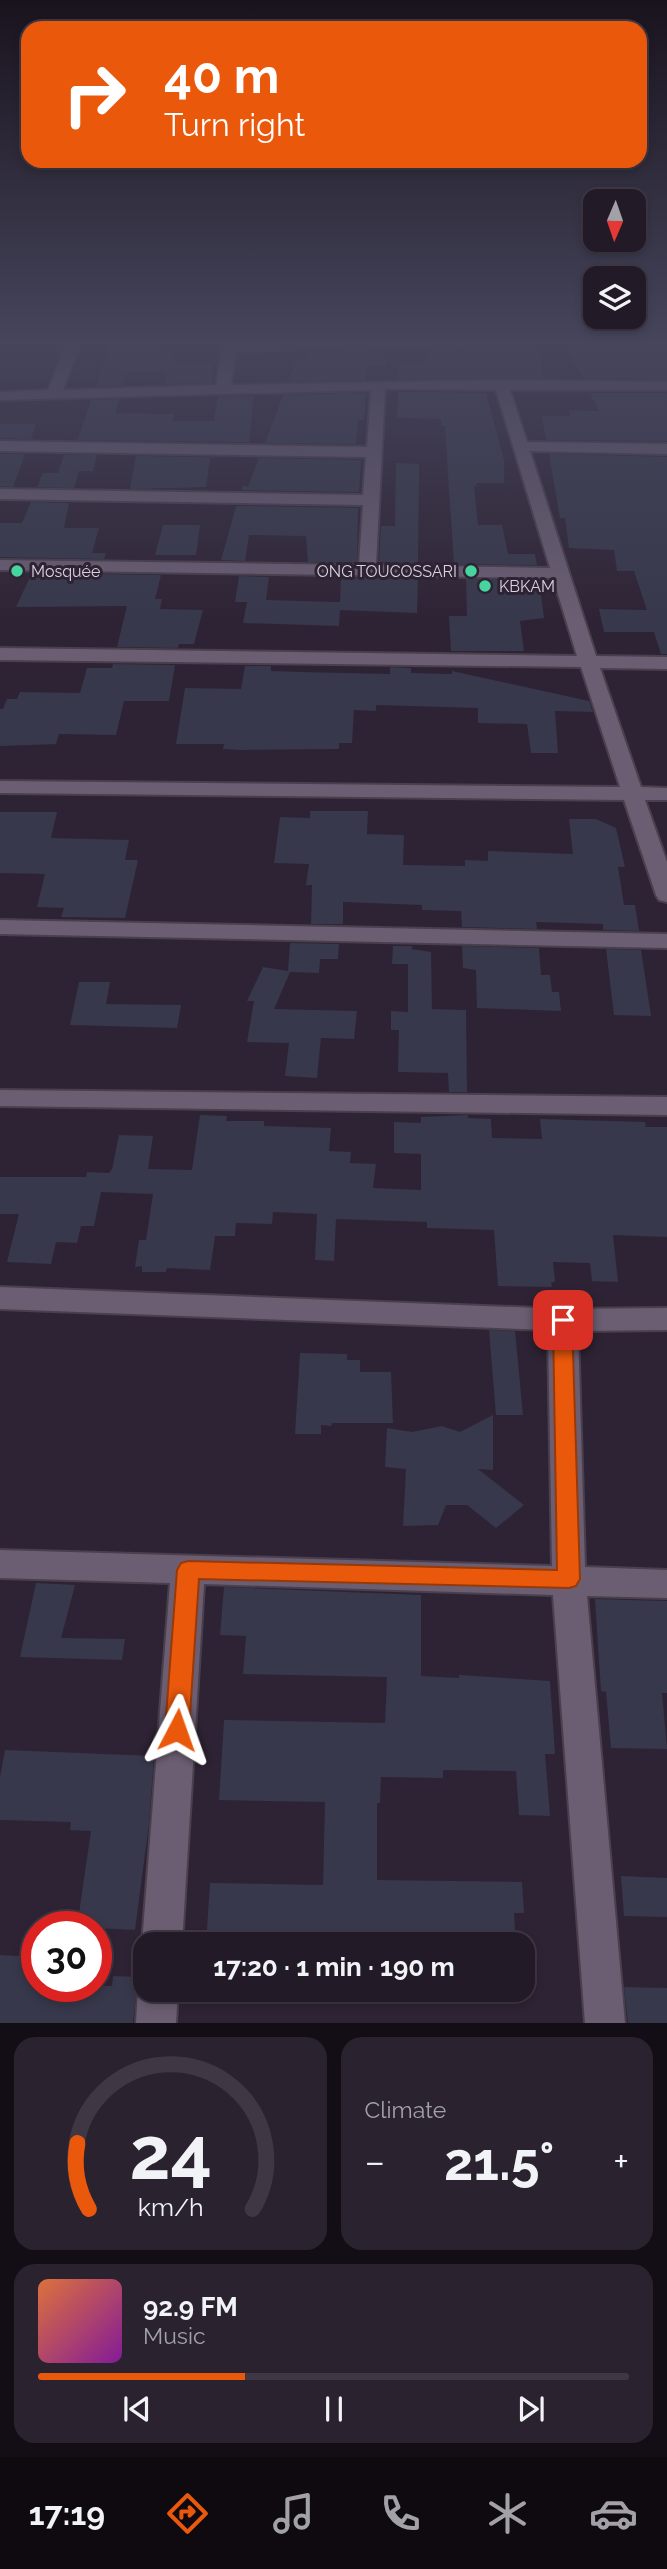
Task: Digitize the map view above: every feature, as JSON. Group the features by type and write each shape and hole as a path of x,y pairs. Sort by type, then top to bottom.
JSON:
{"street":[{"path":"367,570 374,434"},
{"path":"516,434 667,895"},
{"path":"0,446 373,452"},
{"path":"519,446 667,449"},
{"path":"0,494 371,500"},
{"path":"0,565 561,573"},
{"path":"0,654 667,663"},
{"path":"0,787 667,794"},
{"path":"0,928 667,941"},
{"path":"0,1098 667,1106"},
{"path":"0,1298 563,1320 667,1319"},
{"path":"563,1320 569,1579 605,2023"},
{"path":"0,1563 667,1584"},
{"path":"163,1932 188,1570"},
{"path":"156,2023 157,2002"}],"building":[{"path":"0,434 33,434 31,439 0,438"},
{"path":"80,434 250,434 249,442 74,440 78,439"},
{"path":"268,434 357,434 356,444 265,443"},
{"path":"446,434 497,434 504,460 504,483 476,483 477,486 474,486 478,525 502,525 508,554 535,554 537,565 454,564"},
{"path":"545,434 667,434 667,441 546,440"},
{"path":"0,454 25,454 13,487 0,486"},
{"path":"549,454 667,457 667,654 661,654 654,632 604,632 599,609 647,610 634,571 617,571 614,550 569,548 565,518 560,518"},
{"path":"64,455 97,455 93,471 79,471 74,488 37,487 43,473 58,473"},
{"path":"136,456 247,458 210,458 206,487 130,489"},
{"path":"259,458 361,460 359,492 242,490 243,485 248,487"},
{"path":"396,463 419,464 418,563 379,562 381,526 395,526"},
{"path":"31,502 69,503 64,528 99,528 92,553 106,553 104,559 0,557 0,523 22,523"},
{"path":"236,507 358,508 357,562 308,562 306,536 249,535 245,561 221,560"},
{"path":"163,525 200,525 196,555 155,555"},
{"path":"32,573 161,575 155,599 162,599 160,609 203,610 194,644 179,644 178,648 117,647 127,606 16,607"},
{"path":"239,576 269,577 266,600 340,602 341,578 418,579 417,613 340,610 339,626 243,623 247,602 235,602"},
{"path":"466,579 539,580 544,618 520,621 524,651 451,651 449,616 467,616"},
{"path":"113,664 175,665 169,701 124,701 116,735 59,734 56,744 0,746 0,709 3,709 7,699 17,699 20,692 80,693 87,668 112,668"},
{"path":"245,666 271,666 271,671 301,672 390,674 390,667 411,668 411,673 452,674 452,671 589,701 593,712 555,711 558,753 531,753 527,724 478,723 478,708 376,705 376,711 354,710 352,743 339,743 339,749 240,750 223,749 224,744 176,744 185,688 241,689"},
{"path":"310,811 368,811 367,834 404,835 403,865 465,866 465,860 488,861 488,851 573,854 569,819 596,819 616,828 625,867 618,867 624,905 635,905 639,931 603,930 603,924 536,922 537,929 462,927 461,911 422,910 422,905 343,902 343,924 311,924 312,885 306,885 309,864 274,863 280,817 310,818"},
{"path":"0,812 57,812 51,838 129,840 125,860 138,860 125,918 61,917 64,908 37,907 45,874 0,873"},
{"path":"290,943 339,944 338,959 320,959 319,973 290,972 274,1009 357,1011 354,1039 321,1038 317,1078 285,1076 289,1043 247,1042 254,1001 247,1001 263,967 288,971"},
{"path":"393,946 412,946 412,949 431,952 432,1009 466,1010 467,1092 449,1092 448,1073 398,1072 399,1030 391,1030 391,1011 408,1012 408,964 392,964"},
{"path":"462,946 539,948 541,975 550,975 552,992 559,992 561,1011 477,1008 476,970 463,968"},
{"path":"606,949 641,950 651,1016 614,1015"},
{"path":"79,982 110,982 106,1004 181,1005 177,1028 70,1025"},
{"path":"200,1115 227,1116 226,1121 264,1121 264,1126 331,1128 329,1151 351,1152 350,1163 376,1164 373,1188 421,1190 421,1154 394,1153 394,1122 421,1123 421,1117 468,1115 468,1118 491,1119 492,1138 542,1139 540,1119 645,1122 646,1127 667,1127 667,1237 613,1235 618,1282 592,1281 590,1263 553,1262 555,1282 551,1282 552,1287 498,1286 494,1230 427,1228 427,1222 336,1219 334,1261 315,1260 317,1214 273,1212 272,1224 236,1223 235,1236 215,1236 210,1270 167,1268 166,1272 142,1272 142,1266 135,1267 139,1240 146,1240 153,1194 101,1192 94,1226 81,1226 77,1243 56,1242 51,1264 7,1262 19,1214 0,1214 0,1177 86,1177 87,1172 109,1173 119,1135 153,1136 148,1169 192,1170"},
{"path":"489,1330 515,1331 523,1415 496,1415"},
{"path":"300,1353 347,1354 347,1360 360,1360 360,1372 391,1372 393,1423 332,1423 331,1426 321,1425 321,1434 295,1434"},
{"path":"493,1415 493,1470 478,1469 524,1505 496,1528 467,1505 446,1505 438,1525 403,1526 406,1469 385,1467 387,1428 412,1432 442,1426 460,1432"},
{"path":"36,1583 75,1585 61,1638 125,1639 122,1660 20,1657"},
{"path":"224,1587 421,1595 421,1676 459,1678 459,1675 550,1681 555,1754 545,1754 550,1816 519,1815 516,1771 443,1770 443,1778 381,1777 380,1803 377,1803 377,1880 522,1882 524,1913 514,1913 515,1932 207,1932 210,1883 323,1885 325,1802 219,1800 224,1720 385,1723 387,1677 243,1674 246,1636 220,1635"},
{"path":"595,1599 667,1601 667,1693 662,1693 667,1749 611,1748 606,1692 601,1691"},
{"path":"5,1750 154,1756 149,1824 135,1930 112,1929 112,1911 79,1911 91,1831 70,1830 71,1822 0,1820 0,1777"},
{"path":"621,1876 667,1878 667,1917 624,1916"},
{"path":"0,1955 21,1956 21,2002 112,2002 113,1976 133,1977 133,2002 135,2002 133,2023 0,2023"},
{"path":"624,1987 667,1988 667,2023 628,2023"}],"place":[{"name":"Mosquée","path":"17,571"},
{"name":"ONG TOUCOSSARI","path":"471,571"},
{"name":"KBKAM","path":"485,586"}],"route":[{"path":"177,1730 188,1570 569,1579 563,1320"}]}
